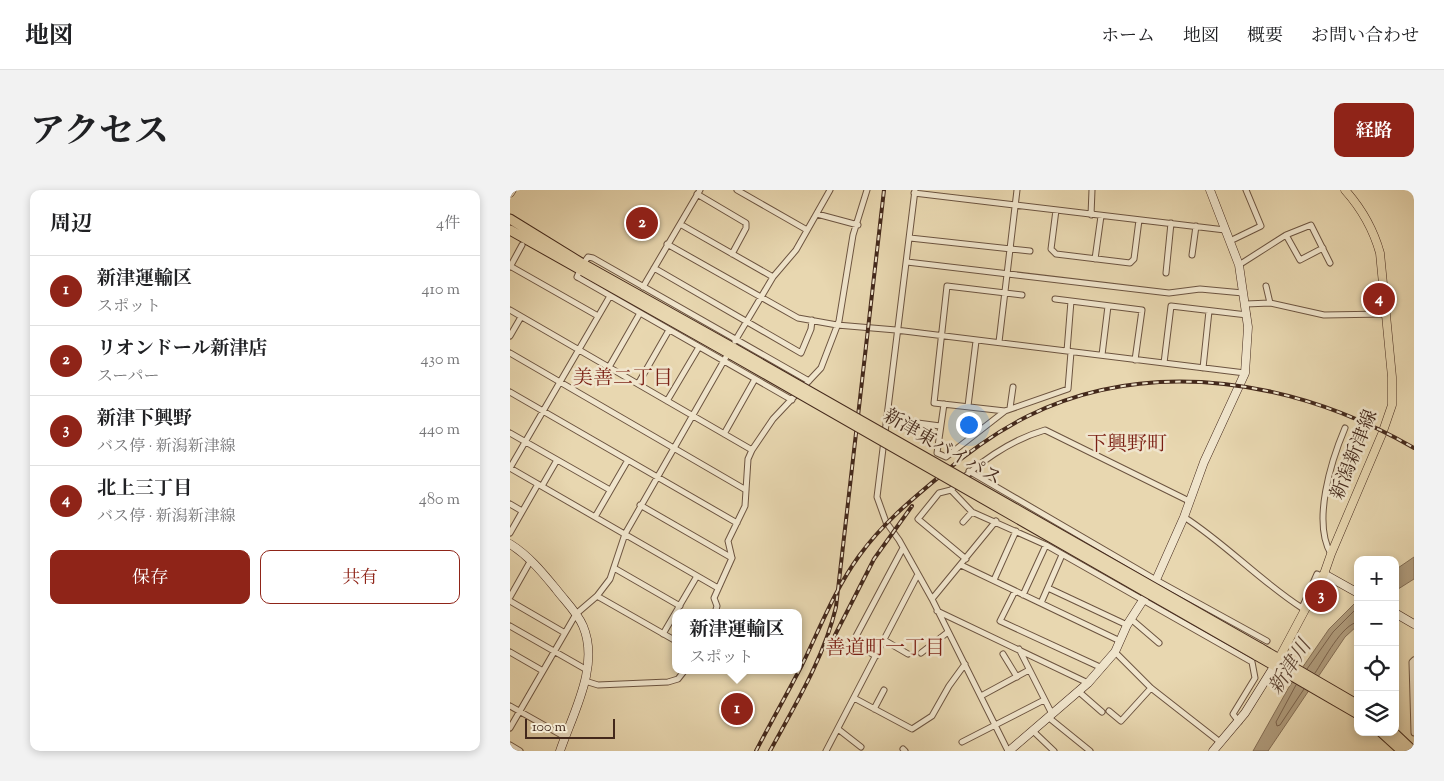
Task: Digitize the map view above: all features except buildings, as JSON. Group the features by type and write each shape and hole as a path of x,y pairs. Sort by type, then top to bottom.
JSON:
{"highway":[{"name":"新津東バイパス","path":"510,219 582,267"},
{"name":"新津東バイパス","path":"510,230 582,267 731,351 1324,690"},
{"path":"1324,690 1354,704"},
{"path":"1324,690 1354,711"},
{"path":"1388,736 1410,749"},
{"path":"1397,736 1410,749"}],"main road":[{"name":"新潟新津線","path":"1277,662 1324,576 1330,554 1382,434 1392,405 1392,377 1380,253 1375,236 1363,212 1345,190"}],"street":[{"path":"510,728 576,614 597,596 610,579 624,534 640,505 773,277 796,250 830,190"},
{"path":"716,609 714,598 732,558 728,541 745,506 748,459 773,419 821,368 837,325 853,235 858,225 867,190"},
{"path":"999,342 1011,251 1016,190"},
{"path":"1091,215 1092,190"},
{"path":"1210,190 1239,264 1247,315 1245,373 1204,462 1184,517 1156,580 1129,622 1115,652 1088,683 1009,751 936,611 932,599 917,576 904,548 886,522 877,497 888,419 896,330 910,238 914,192 1225,230"},
{"path":"1230,241 1261,226 1246,190"},
{"path":"740,191 807,230"},
{"path":"643,287 698,192 746,223 746,228 732,254"},
{"path":"1056,210 1050,249 1056,254 1130,264 1134,259 1140,220"},
{"path":"817,214 858,225"},
{"path":"1095,259 1101,216"},
{"path":"680,224 773,277"},
{"path":"1166,272 1171,224"},
{"path":"1239,264 1286,235 1311,225 1330,263"},
{"path":"1192,255 1196,226"},
{"path":"1286,235 1300,260 1323,248"},
{"path":"910,238 1011,251 1030,251"},
{"path":"667,244 798,318 837,325 999,342 1245,373"},
{"path":"522,245 510,266 598,316"},
{"path":"792,400 755,379 731,351 643,287 593,258 588,257 577,277 699,347 731,351 809,381"},
{"path":"907,262 1169,293 1200,289 1243,293"},
{"path":"654,268 801,353 812,320"},
{"path":"1008,410 934,403 947,286 1022,295"},
{"path":"1266,286 1270,303"},
{"path":"610,296 510,468 718,588"},
{"path":"1055,299 1142,310 1135,360"},
{"path":"944,404 937,453 946,457 1008,410 1068,389 1071,301"},
{"path":"1246,304 1270,303 1324,316 1386,314"},
{"path":"1102,355 1108,306"},
{"path":"1164,363 1171,306 1247,315"},
{"path":"510,310 752,450"},
{"path":"1204,368 1209,311"},
{"path":"609,367 640,313"},
{"path":"510,336 521,317"},
{"path":"638,384 669,330"},
{"path":"968,406 976,340"},
{"path":"668,401 699,347"},
{"path":"510,353 746,490"},
{"path":"724,434 755,379"},
{"path":"1008,410 1013,387"},
{"path":"510,392 737,522"},
{"path":"888,419 940,426"},
{"path":"1330,554 1324,542 1322,524 1330,478 1345,428"},
{"path":"966,560 918,519 938,493 951,490 969,471 1010,445 1045,430 1189,501"},
{"path":"510,433 610,490"},
{"path":"510,533 522,511 557,460"},
{"path":"595,516 628,460"},
{"path":"969,471 1156,580 1267,641"},
{"path":"951,490 972,512 1046,545 1254,665 1255,678 1233,714 1239,722"},
{"path":"510,504 522,511"},
{"path":"640,505 732,558"},
{"path":"963,522 972,512"},
{"path":"1184,517 1207,532 1277,592 1302,608 1317,574 1354,591"},
{"path":"932,599 996,522"},
{"path":"994,580 1016,532"},
{"path":"510,544 532,560 576,614 588,642 585,681 560,751"},
{"path":"1023,594 1046,545"},
{"path":"876,656 854,644 854,640 904,548"},
{"path":"1041,603 1062,555"},
{"path":"510,598 532,560"},
{"path":"961,566 1120,640"},
{"path":"614,568 680,606"},
{"path":"678,609 697,576"},
{"path":"826,751 917,576"},
{"path":"1048,588 1129,622 1159,642"},
{"path":"1015,591 1000,622 1102,668"},
{"path":"597,596 672,639"},
{"path":"510,601 565,633"},
{"path":"936,611 1088,683"},
{"path":"1399,616 1414,624"},
{"path":"663,634 672,619"},
{"path":"510,626 587,670"},
{"path":"921,653 948,632"},
{"path":"884,640 908,654"},
{"path":"1019,649 1050,716 1090,751"},
{"path":"1115,652 1151,688 1220,742"},
{"path":"510,660 512,653 543,671"},
{"path":"1004,654 1017,677"},
{"path":"1213,751 1239,722 1277,662"},
{"path":"1413,662 1414,733"},
{"path":"854,698 912,729 932,716 949,686 965,664"},
{"path":"980,696 1029,670"},
{"path":"585,681 598,685 668,682 678,679 682,674"},
{"path":"1109,710 1121,721 1151,688"},
{"path":"874,709 884,690"},
{"path":"1078,690 1102,712"},
{"path":"962,742 1044,700"},
{"path":"510,706 565,738"},
{"path":"838,729 861,747"},
{"path":"1033,731 1054,751"},
{"path":"510,745 520,751"}],"water":[{"path":"1414,557 1414,579 1399,588 1399,567"},
{"path":"1354,604 1354,629 1345,637 1268,751 1253,751 1289,687 1329,629"}],"railway":[{"path":"770,751 799,699 816,663 831,626 836,607 884,190"},
{"path":"802,665 835,595 850,569 868,544 897,513 950,467 993,436 1028,416 1075,397 1124,386 1174,382 1224,384 1274,392 1322,406 1369,425 1414,448"},
{"path":"833,639 874,559 912,506"},
{"path":"756,751 797,674"}],"place":[{"name":"リオンドール新津店","path":"642,223"},
{"name":"北上三丁目","path":"1379,299"},
{"name":"新津下興野","path":"1321,596"},
{"name":"新津運輸区","path":"737,709"}],"district":[{"name":"美善二丁目","path":"623,379"},
{"name":"下興野町","path":"1127,445"},
{"name":"善道町一丁目","path":"885,649"}],"water label":[{"name":"新津川","path":"1291,668"}]}
